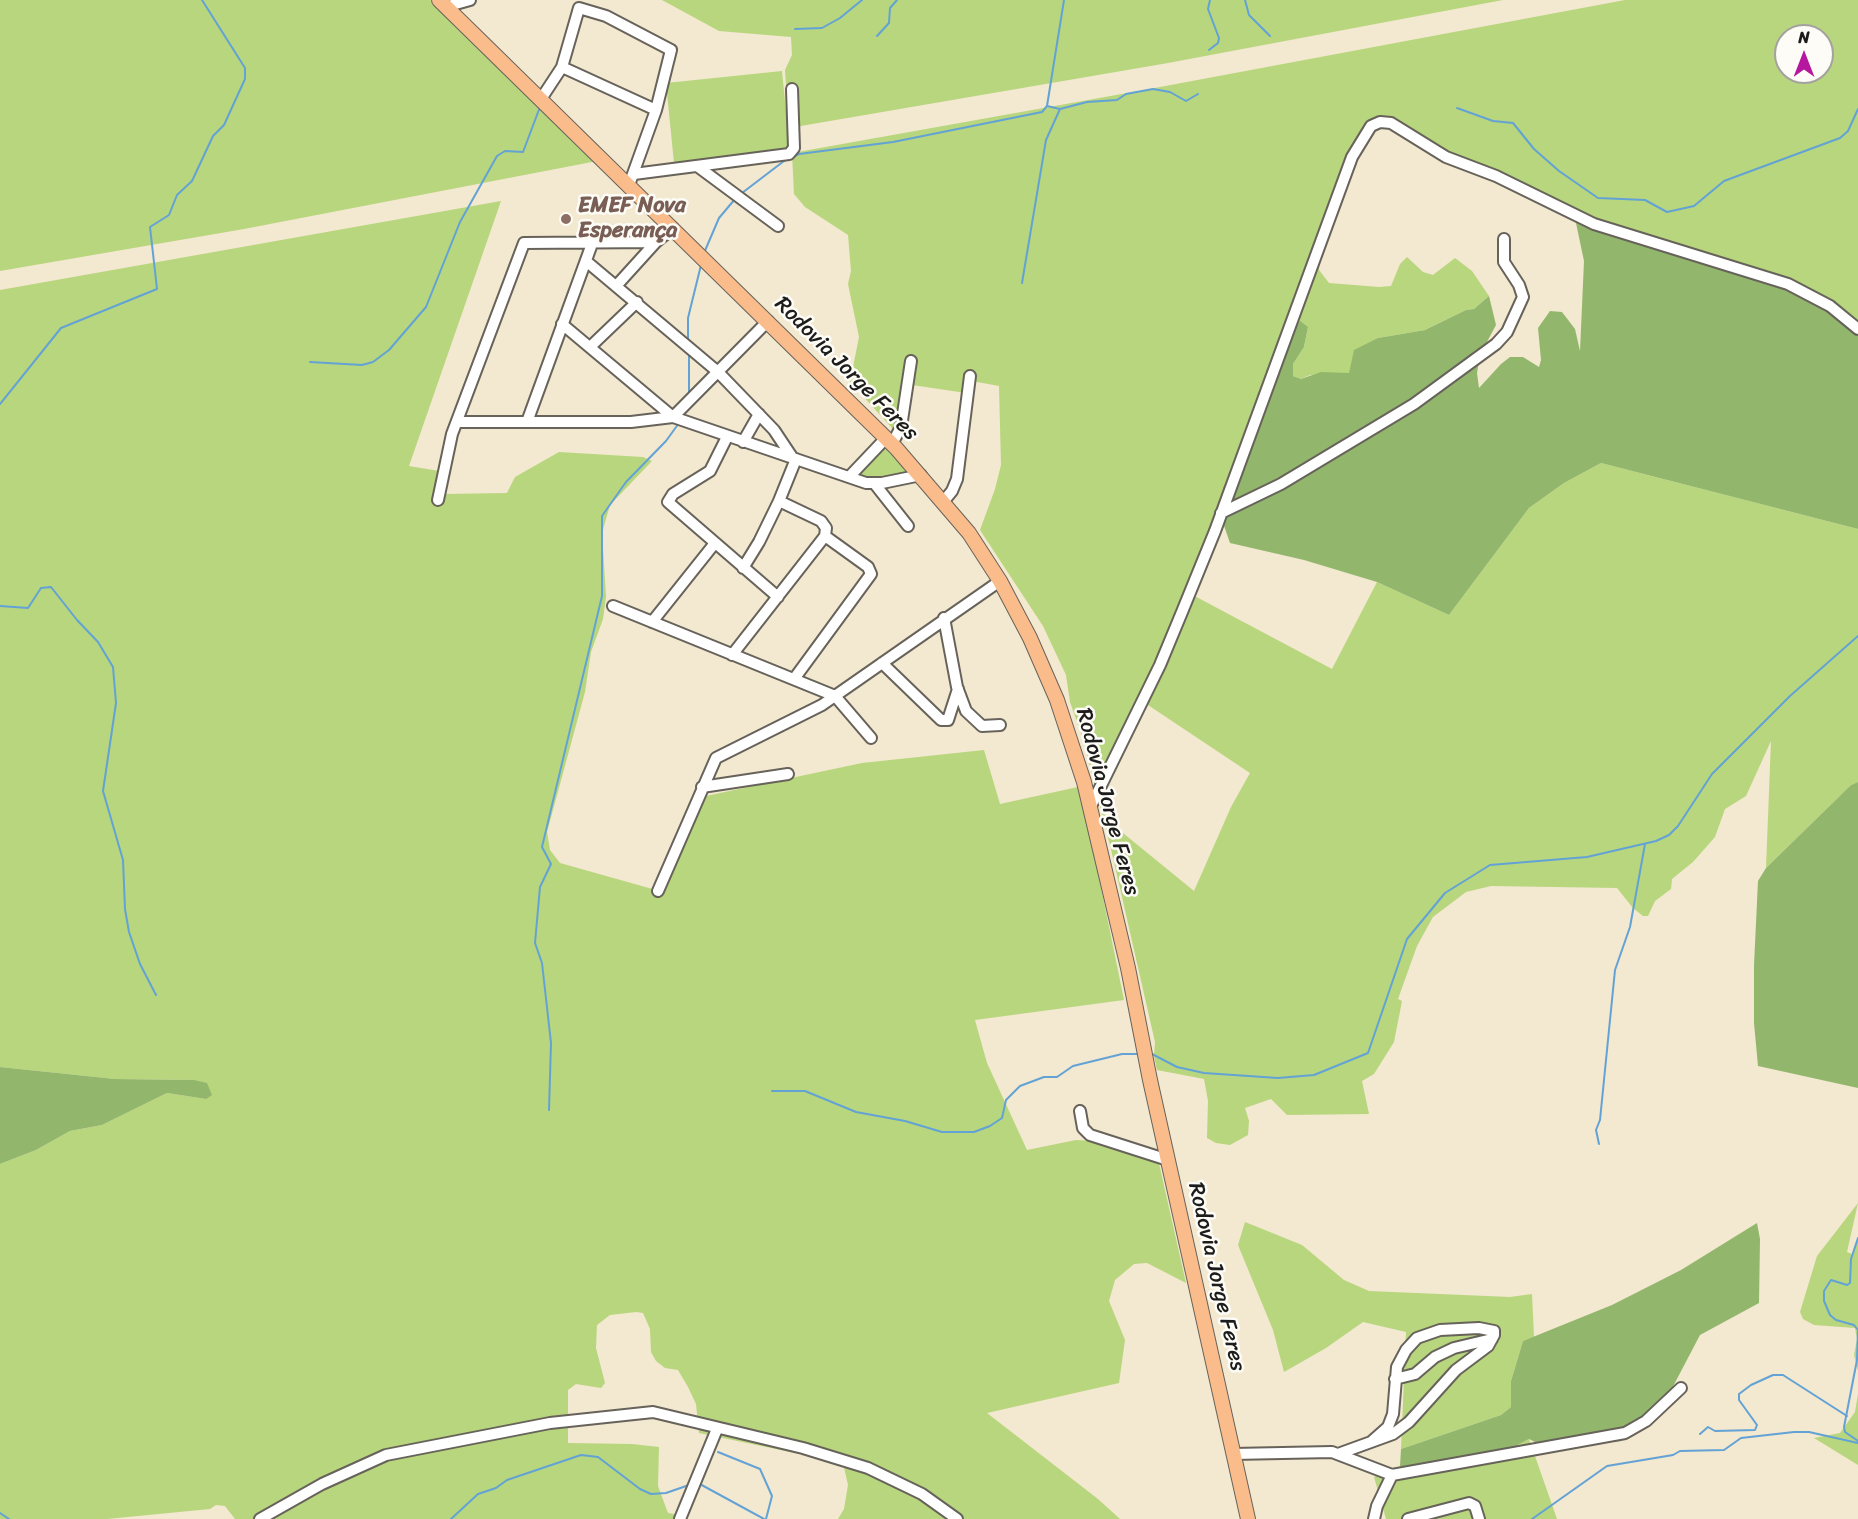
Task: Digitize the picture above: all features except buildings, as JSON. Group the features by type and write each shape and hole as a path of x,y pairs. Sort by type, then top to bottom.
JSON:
{"main road":[{"name":"Rodovia Jorge Feres","path":"442,3 541,99 631,179 673,228 889,441 943,502 980,550 1000,581 1030,638 1057,700 1075,752 1090,808 1248,1519"}],"street":[{"path":"442,3 470,0"},
{"path":"541,99 562,68 579,8 606,16 671,50 656,110 631,179"},
{"path":"562,68 656,110"},
{"path":"631,179 697,166 787,155 793,151 792,89"},
{"path":"1090,808 1160,665 1221,513 1352,157 1367,130 1380,122 1391,123 1446,157 1496,176 1594,224 1716,259 1803,290 1858,329"},
{"path":"697,166 778,226"},
{"path":"617,285 656,242 673,228"},
{"path":"1221,513 1281,484 1414,404 1496,344 1507,332 1523,297 1522,290 1504,262 1504,239"},
{"path":"438,500 446,456 457,422 522,246 530,241 656,242"},
{"path":"527,422 593,241"},
{"path":"586,261 718,372 759,414 794,458"},
{"path":"590,347 637,302"},
{"path":"457,422 645,421 673,417 768,321"},
{"path":"562,324 673,417 727,437 874,483 921,475"},
{"path":"849,477 901,427 911,361"},
{"path":"943,502 952,491 957,478 970,376"},
{"path":"743,442 759,414"},
{"path":"727,437 710,471 673,494 668,502 778,597"},
{"path":"743,568 779,501 794,458"},
{"path":"874,483 908,526"},
{"path":"732,655 825,536 826,528 821,521 779,501"},
{"path":"794,679 871,576 868,567 825,536"},
{"path":"652,622 715,543"},
{"path":"658,891 713,761 720,755 804,715 835,696 1000,581"},
{"path":"613,606 835,696 871,738"},
{"path":"944,618 958,689 972,718 982,726 1000,725"},
{"path":"882,663 941,720 948,720 958,689"},
{"path":"702,787 788,774"},
{"path":"1080,1112 1083,1128 1089,1135 1168,1160"},
{"path":"1338,1454 1371,1442 1393,1434 1409,1422 1452,1374 1492,1340 1494,1331 1488,1328 1440,1330 1422,1335 1406,1350 1397,1367 1390,1423 1371,1442"},
{"path":"1395,1379 1415,1374 1435,1357 1454,1348 1492,1340"},
{"path":"1233,1454 1321,1451 1338,1454 1392,1474 1625,1432 1646,1421 1681,1388"},
{"path":"260,1519 322,1484 386,1455 565,1421 653,1412 803,1448 868,1468 922,1494 957,1519"},
{"path":"680,1519 717,1429"},
{"path":"1374,1519 1377,1506 1392,1474"},
{"path":"1408,1519 1434,1516 1471,1503 1475,1506 1479,1519"}],"green space":[{"path":"0,0 430,0 597,161 244,229 0,271"},
{"path":"662,0 1503,0 1168,63 789,128 785,70 792,55 791,37 719,31"},
{"path":"1625,0 1858,0 1858,328 1619,235 1503,183 1383,118 1369,130 1321,238 1319,270 1329,283 1391,286 1400,264 1407,257 1423,272 1433,275 1455,258 1472,271 1489,296 1474,309 1466,310 1425,330 1378,338 1350,373 1310,375 1301,379 1293,376 1293,364 1304,347 1308,327 1222,497 1187,592 1332,669 1377,582 1449,615 1529,508 1564,483 1601,463 1858,529 1858,782 1851,785 1766,868 1771,741 1746,796 1725,809 1715,837 1693,862 1672,879 1671,889 1655,901 1648,916 1643,916 1633,908 1617,888 1491,886 1466,892 1433,917 1417,946 1398,999 1402,1001 1394,1042 1374,1074 1362,1081 1369,1114 1287,1115 1271,1099 1245,1108 1249,1121 1248,1135 1230,1145 1216,1143 1207,1138 1208,1101 1204,1079 1157,1070 1154,1056 1155,1042 1111,849 1083,739 1070,702 1066,675 1043,626 980,530 1001,465 999,386 972,381 966,393 912,385 902,439 850,382 859,337 848,284 851,271 848,235 805,207 794,194 792,153","holes":["1145,703 1250,773 1231,807 1194,891 1118,829 1103,813 1104,781"]},
{"path":"782,71 790,151 674,163 666,83"},
{"path":"501,201 409,466 445,472 445,494 507,493 515,477 559,452 643,457 652,461 610,505 602,533 606,597 603,619 591,652 585,692 547,832 550,850 560,863 663,892 706,796 862,763 984,750 1000,804 1078,787 1086,814 1124,1000 975,1020 987,1063 1027,1150 1076,1140 1093,1141 1158,1159 1186,1283 1147,1263 1134,1264 1115,1280 1109,1301 1125,1340 1119,1383 987,1413 1098,1499 1120,1519 838,1519 844,1509 848,1485 843,1463 699,1433 696,1404 688,1387 678,1370 665,1368 656,1361 651,1352 650,1329 643,1313 636,1312 610,1315 597,1325 596,1348 605,1383 601,1388 576,1384 568,1390 568,1443 632,1444 659,1447 658,1486 668,1513 682,1515 682,1519 235,1519 225,1506 216,1505 210,1509 107,1519 0,1519 0,1164 36,1150 70,1131 102,1125 167,1093 206,1099 194,1080 115,1079 0,1067 0,290"},
{"path":"1565,211 1800,289 1858,328 1858,529 1601,463 1564,483 1529,508 1449,615 1377,582 1304,560 1230,543 1221,517 1223,488 1241,458 1280,352 1300,321 1308,327 1304,347 1293,364 1293,376 1301,379 1321,372 1349,373 1354,350 1378,338 1425,330 1466,310 1474,309 1489,296 1496,325 1480,355 1477,373 1479,388 1510,357 1523,357 1539,367 1541,360 1538,328 1550,311 1562,312 1575,329 1580,351 1584,261 1576,223"},
{"path":"886,443 916,473 867,480 854,475"},
{"path":"1858,782 1858,1088 1758,1066 1754,1023 1754,965 1758,881 1766,868 1851,785"},
{"path":"0,1067 115,1079 194,1080 207,1083 212,1095 206,1099 167,1093 102,1125 70,1131 36,1150 0,1164"},
{"path":"1858,1203 1847,1252 1852,1254 1858,1238 1858,1371 1854,1355 1857,1339 1855,1328 1814,1325 1803,1319 1800,1312 1817,1256"},
{"path":"1245,1222 1302,1245 1344,1280 1369,1291 1510,1297 1532,1294 1534,1337 1523,1341 1511,1381 1511,1407 1501,1415 1401,1449 1406,1332 1363,1322 1326,1348 1284,1372 1273,1330 1238,1245"},
{"path":"1757,1223 1760,1239 1759,1303 1700,1335 1668,1396 1634,1434 1621,1441 1547,1448 1529,1439 1487,1461 1417,1469 1400,1466 1401,1449 1501,1415 1511,1407 1511,1381 1523,1341 1612,1305 1681,1270"},
{"path":"1858,1394 1858,1465 1814,1438 1840,1433 1855,1412"},
{"path":"1529,1439 1557,1519 1386,1519 1374,1477 1400,1466 1417,1469 1487,1461"}],"waterway":[{"path":"0,404 61,328 157,289 150,227 169,215 177,195 192,181 213,136 224,125 245,79 245,68 202,0"},
{"path":"795,29 822,28 840,18 862,0"},
{"path":"877,36 889,23 890,8 897,0"},
{"path":"742,193 784,161 799,154 893,142 1042,112 1047,106 1064,0"},
{"path":"1209,50 1218,43 1219,38 1208,9 1210,0"},
{"path":"1245,0 1249,15 1270,36"},
{"path":"1047,106 1060,109 1087,102 1117,100 1126,94 1153,89 1170,92 1186,101 1198,94"},
{"path":"310,362 362,365 373,362 389,350 426,307 460,222 497,156 505,151 523,152 540,107"},
{"path":"1457,108 1493,121 1513,123 1534,149 1559,171 1598,198 1645,200 1667,212 1694,206 1724,181 1840,138 1848,131 1858,109"},
{"path":"1022,283 1046,140 1060,109"},
{"path":"704,253 719,218 735,199"},
{"path":"688,341 688,318 701,265"},
{"path":"689,353 689,395"},
{"path":"549,1110 551,1043 542,963 535,943 540,887 551,864 542,847 602,596 602,516 626,482 666,441 679,423"},
{"path":"0,606 28,608 41,588 51,587 98,642 113,667 116,703 103,791 123,860 125,909 129,932 140,964 156,995"},
{"path":"1152,1054 1177,1067 1204,1073 1278,1078 1314,1075 1368,1053 1407,939 1445,893 1490,865 1587,857 1656,841 1669,835 1678,826 1712,774 1790,696 1858,636"},
{"path":"1599,1144 1596,1130 1600,1120 1615,970 1630,927 1645,844"},
{"path":"772,1091 805,1091 856,1112 905,1121 942,1132 974,1132 1002,1118 1006,1100 1020,1086 1044,1077 1057,1077 1073,1066 1122,1054 1140,1054"},
{"path":"1858,1238 1851,1259 1850,1283 1847,1285 1831,1280 1824,1291 1824,1301 1830,1315 1836,1320 1854,1325 1858,1330 1857,1360 1844,1427 1845,1432 1858,1441"},
{"path":"1700,1434 1708,1427 1715,1431 1755,1430 1757,1425 1739,1400 1739,1394 1751,1385 1773,1375 1783,1375 1847,1416"},
{"path":"1532,1519 1607,1466 1673,1455 1680,1451 1724,1450 1741,1438 1794,1432 1809,1432 1858,1443"},
{"path":"718,1452 760,1469 772,1496 766,1519"},
{"path":"451,1519 478,1494 496,1488 507,1480 581,1455 598,1457 640,1489 651,1494 666,1493 689,1485"},
{"path":"698,1483 764,1519"},
{"path":"0,1513 9,1519"}],"place":[{"name":"EMEF Nova Esperança","path":"566,219"}]}
